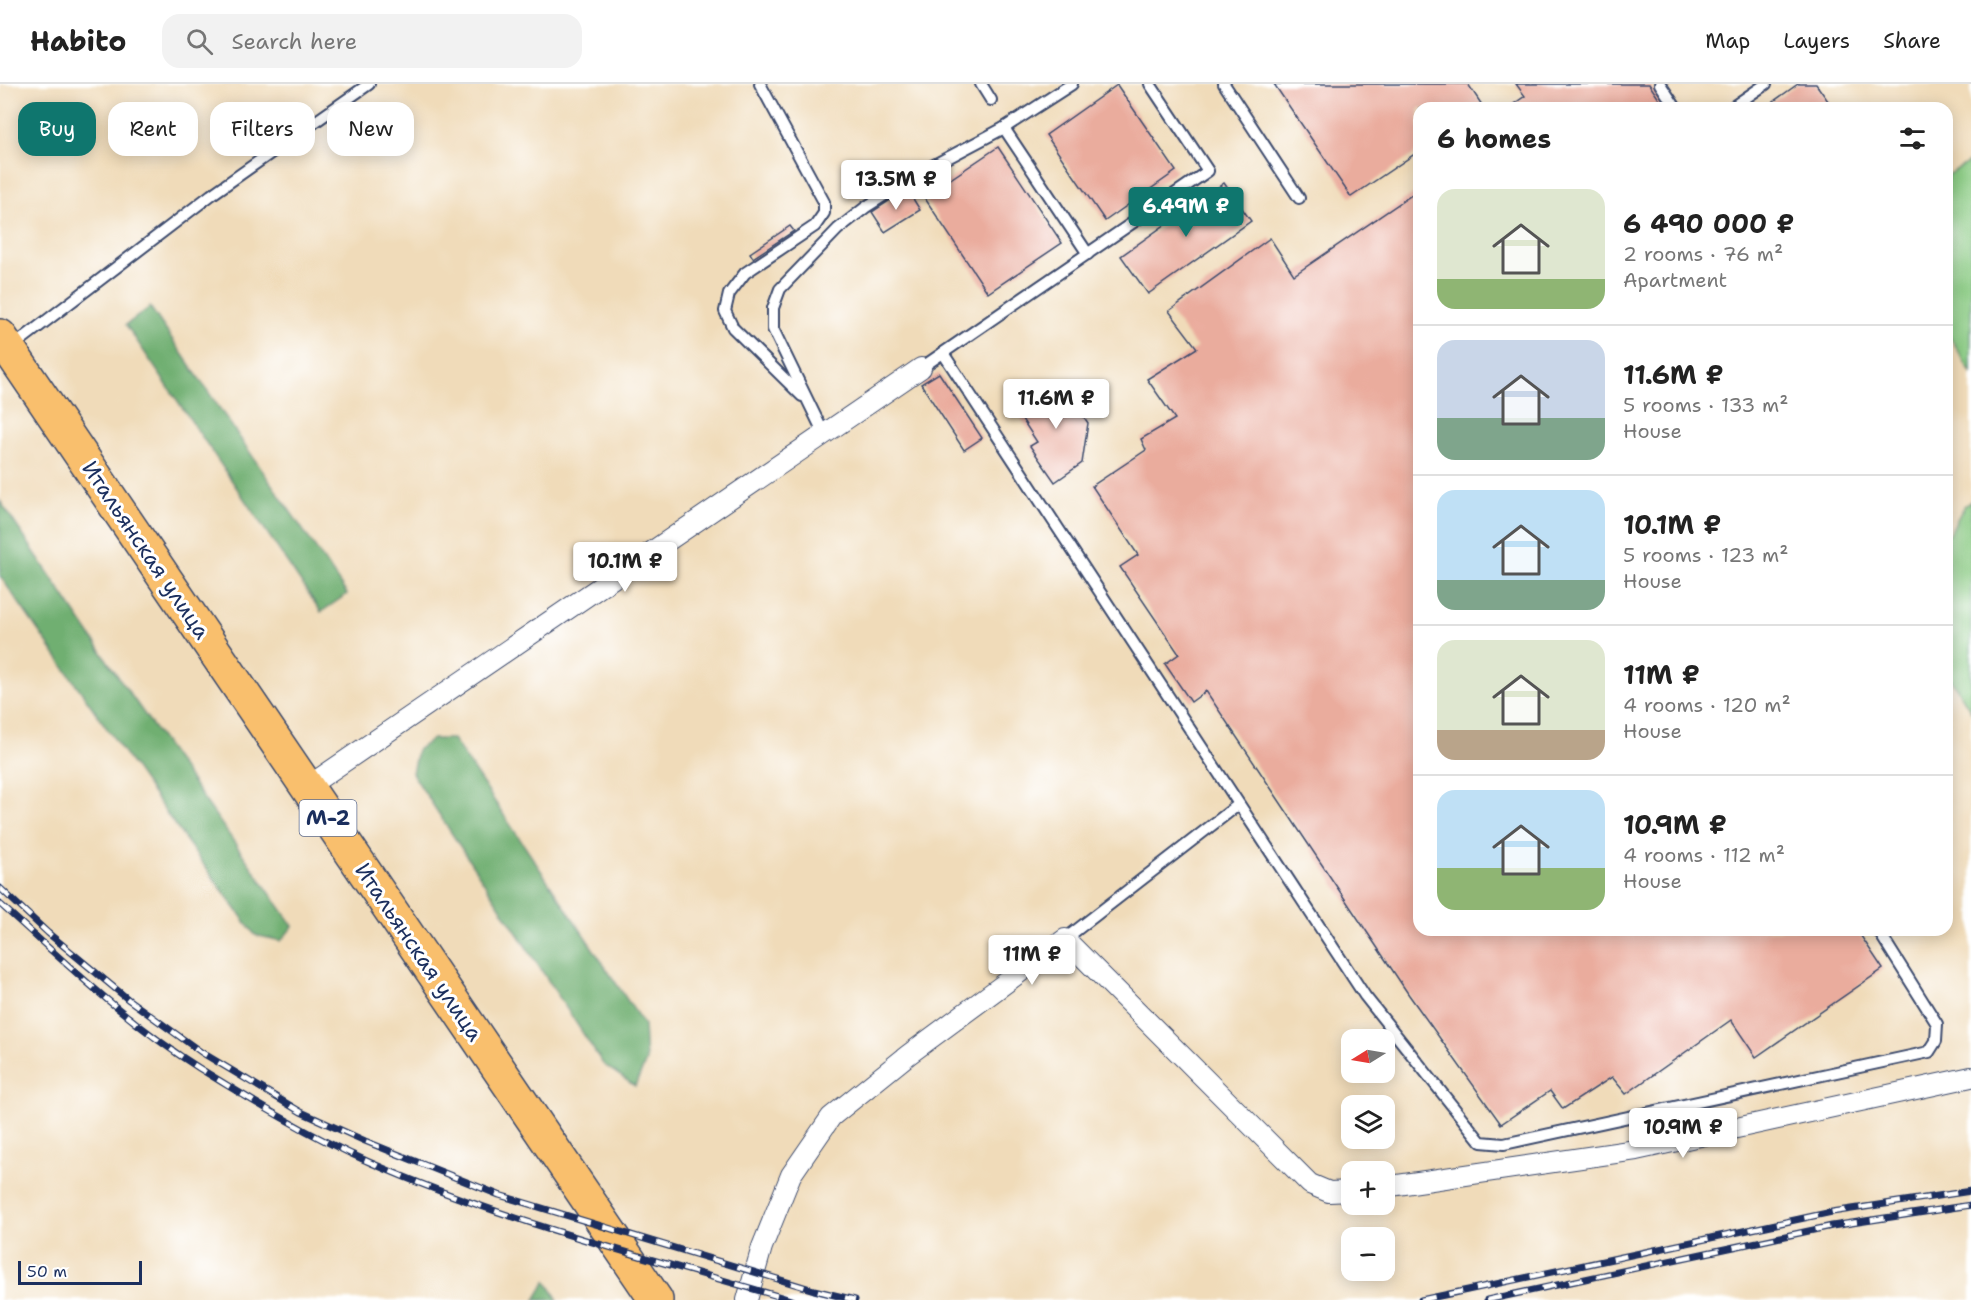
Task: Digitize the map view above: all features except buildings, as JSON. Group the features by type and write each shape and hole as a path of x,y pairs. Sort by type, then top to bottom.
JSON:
{"highway":[{"name":"Итальянская улица","path":"4,342 656,1300"}],"street":[{"path":"307,787 921,368"},
{"path":"747,1300 762,1247 791,1175 831,1117 908,1055 1065,939 1310,1184 1329,1192 1341,1191"},
{"path":"1395,1185 1636,1150 1971,1077"}],"lane":[{"path":"4,342 369,84"},
{"path":"760,84 824,202 824,213 815,226 745,273 729,294 725,311 733,328 807,402"},
{"path":"981,84 991,100"},
{"path":"824,434 773,329 773,308 780,290 838,229 866,207 919,173 1004,128 1072,84"},
{"path":"921,368 1208,171 1150,84"},
{"path":"1224,84 1299,198"},
{"path":"1660,84 1672,102"},
{"path":"1740,102 1766,84"},
{"path":"1004,128 1088,254"},
{"path":"943,352 1365,996 1481,1142 1504,1144 1929,1052 1936,1041 1937,1024 1882,936"},
{"path":"1065,939 1238,804"}],"green space":[{"path":"1971,161 1971,373 1953,342 1953,172"},
{"path":"150,307 347,594 321,612 126,325"},
{"path":"0,501 119,678 293,926 281,941 255,935 0,576"},
{"path":"1971,501 1971,711 1953,682 1953,527 1964,506"},
{"path":"433,739 453,739 644,1025 646,1061 635,1086 603,1064 412,773 417,750"},
{"path":"546,1281 558,1300 535,1300"}],"railway":[{"path":"0,888 48,933 129,1000 201,1052 301,1112 365,1141 499,1195 814,1290 855,1300"},
{"path":"0,904 96,990 172,1050 261,1106 325,1141 369,1162 472,1203 631,1254 791,1300"},
{"path":"1421,1300 1832,1212 1971,1191"},
{"path":"1487,1300 1832,1226 1971,1205"}]}
